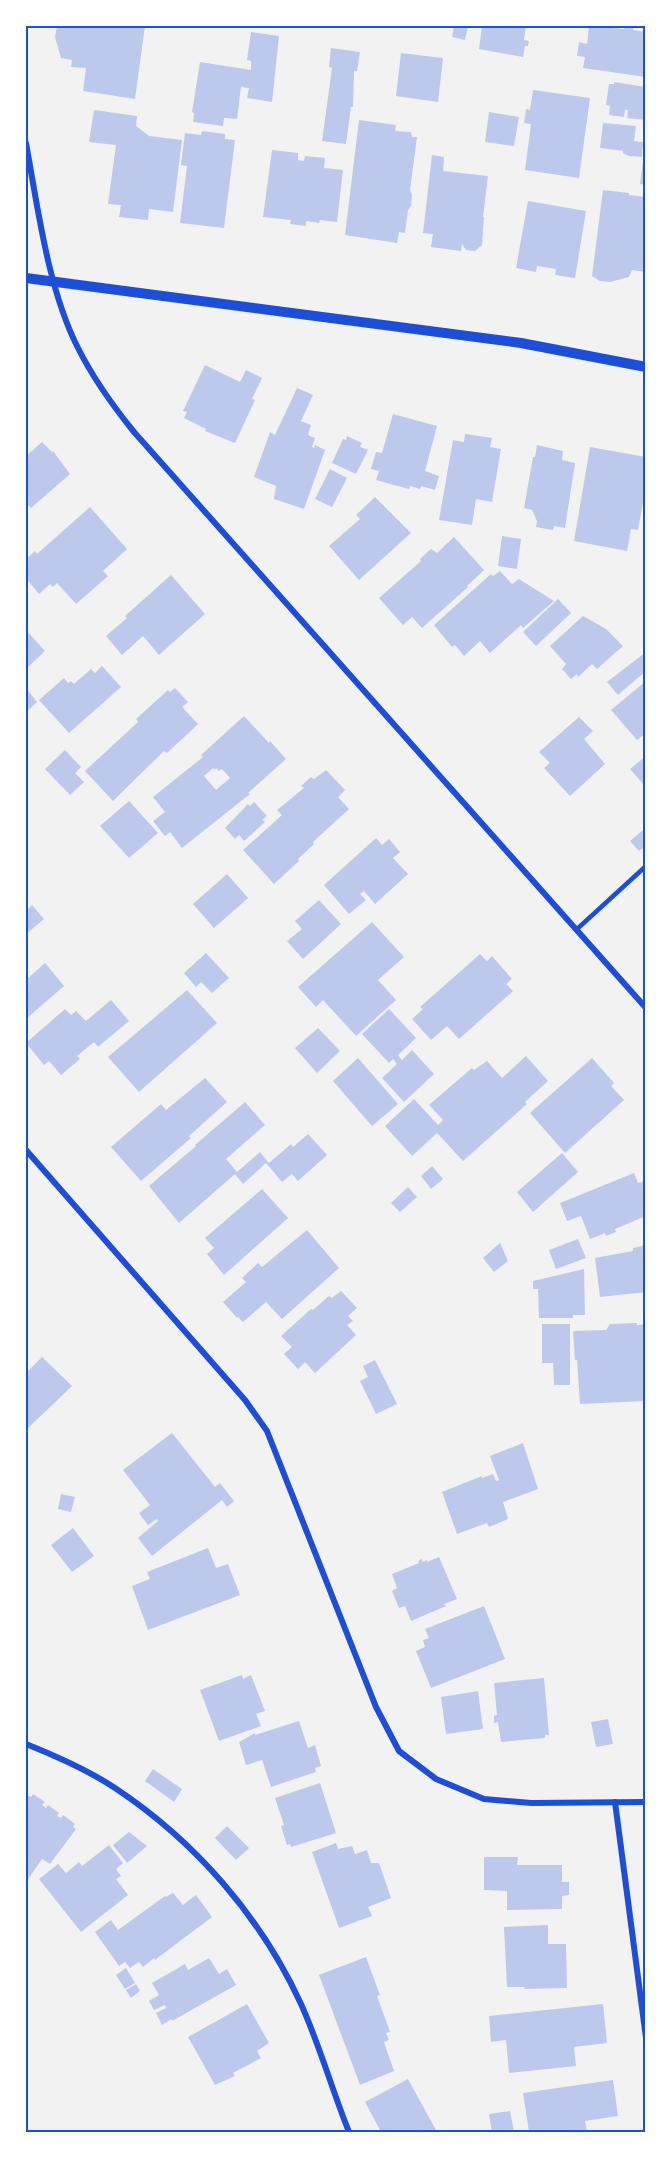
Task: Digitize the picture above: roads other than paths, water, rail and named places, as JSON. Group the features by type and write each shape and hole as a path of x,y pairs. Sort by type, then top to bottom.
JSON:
{"street":[{"path":"26,143 53,282 77,347 116,409 645,1008"},
{"path":"26,278 521,343 645,366"},
{"path":"26,1150 245,1400 267,1431 376,1707 399,1750 436,1779 484,1799 531,1803 645,1802"},
{"path":"26,1744 62,1758 115,1788 171,1830 221,1880 263,1935 301,2004 349,2133"},
{"path":"615,1802 645,2038"}],"lane":[{"path":"576,930 645,866"}]}
